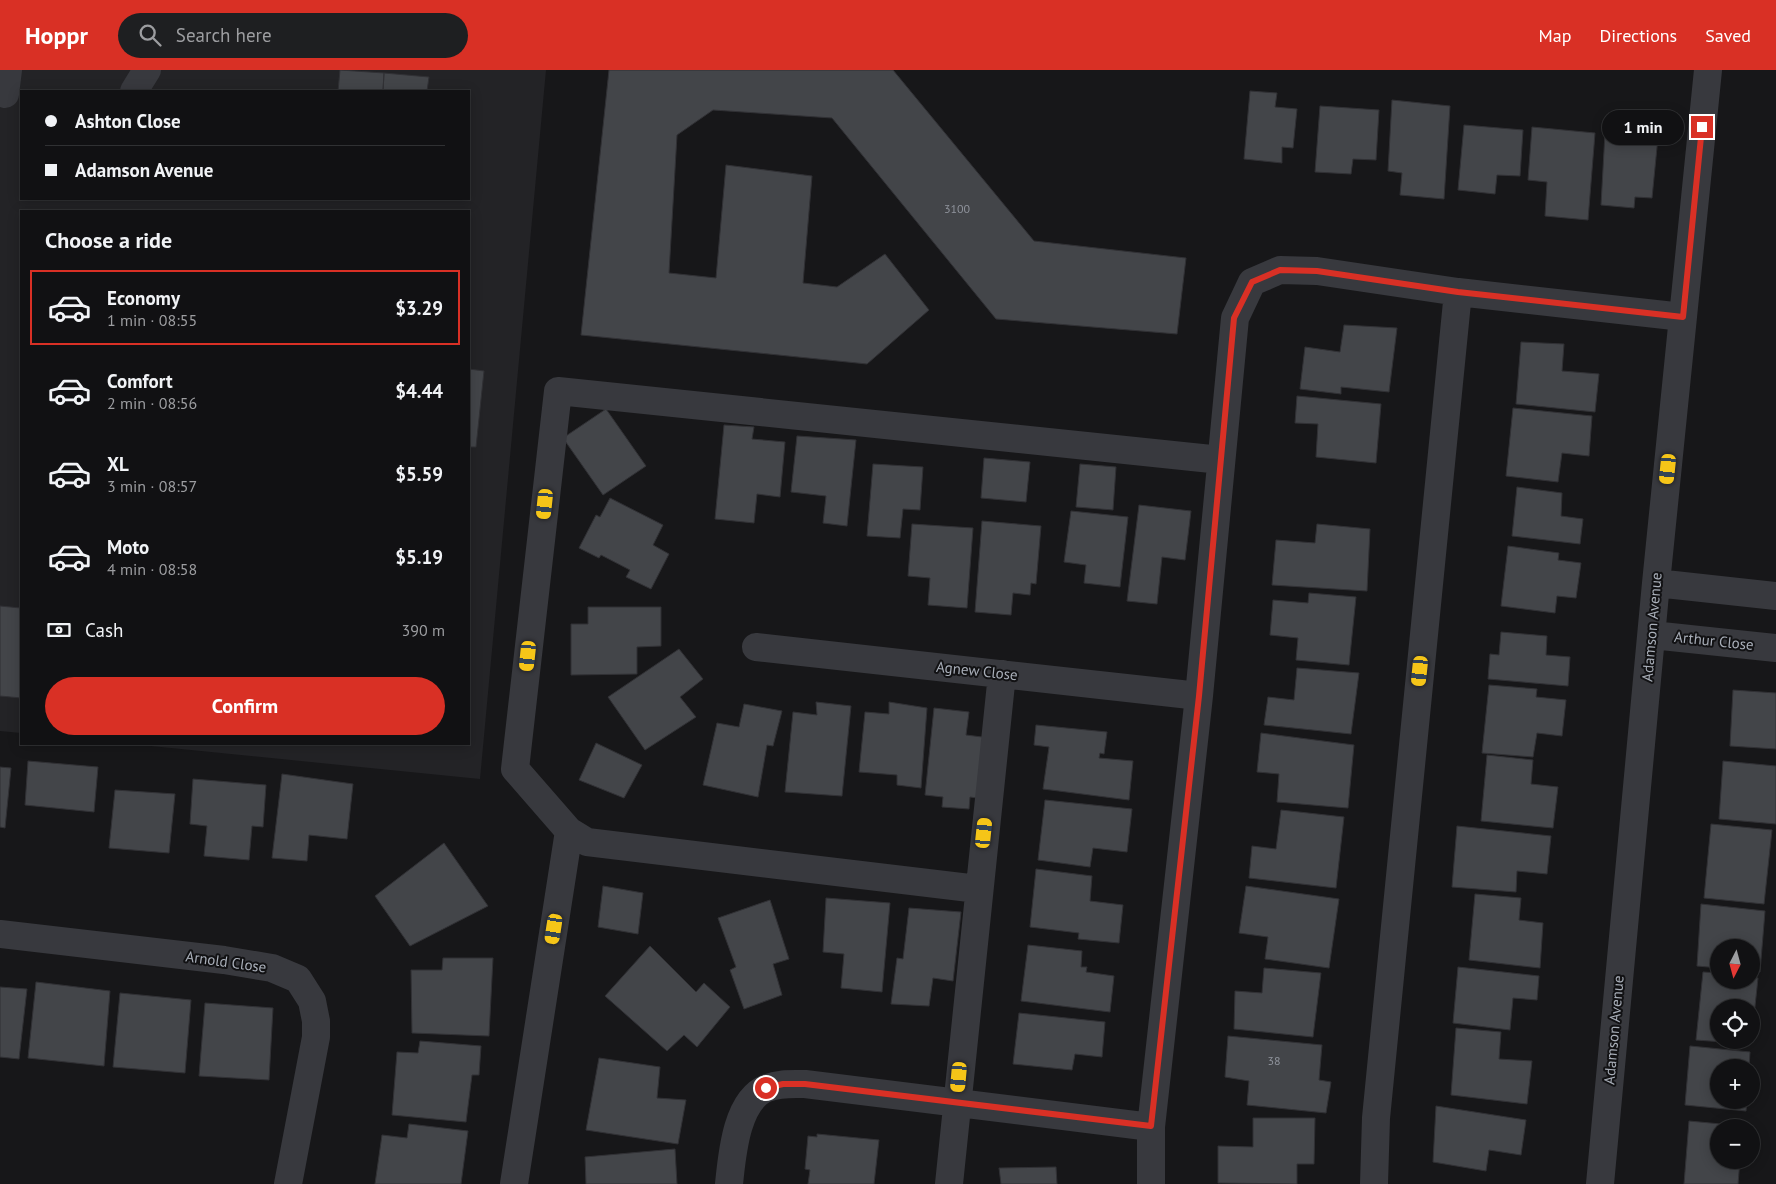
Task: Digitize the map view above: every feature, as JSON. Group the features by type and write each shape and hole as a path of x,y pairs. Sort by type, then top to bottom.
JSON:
{"street":[{"path":"135,90 146,70"},
{"path":"158,90 159,70"},
{"name":"Adamson Avenue","path":"1600,1184 1656,584 1708,70"},
{"path":"1151,1184 1151,1126 1199,696 1234,318 1252,282 1280,270 1317,271 1458,292 1683,317"},
{"path":"1374,1184 1376,1118 1458,292"},
{"path":"978,889 587,842 569,831 515,769 558,391 1221,460"},
{"path":"1656,584 1776,596"},
{"name":"Arthur Close","path":"1652,635 1776,648"},
{"name":"Agnew Close","path":"756,647 1199,696"},
{"path":"949,1184 978,889 1002,674"},
{"path":"514,1184 569,831"},
{"name":"Arnold Close","path":"0,934 243,963 272,968 298,979 312,1001 316,1021 316,1037 288,1184"},
{"path":"729,1184 733,1146 743,1114 754,1098 766,1088 783,1084 805,1084 1151,1126"}],"shaded area":[{"path":"0,70 546,70 480,779 141,745 470,745 470,210 20,210 20,733 0,731"}],"building":[{"path":"340,70 384,73 383,90 338,90"},
{"path":"609,70 893,70 1034,241 1186,258 1177,334 996,319 832,118 713,110 677,135 669,273 716,278 726,165 812,176 803,283 837,287 885,254 929,310 867,364 581,335"},
{"path":"384,73 429,77 427,90 383,90"},
{"path":"1250,91 1277,93 1275,107 1297,109 1293,148 1282,147 1282,163 1244,159"},
{"path":"1392,100 1450,106 1444,199 1400,195 1402,173 1388,171"},
{"path":"1320,106 1379,110 1376,160 1353,159 1351,174 1315,172"},
{"path":"1464,125 1523,130 1520,176 1497,175 1495,194 1458,190"},
{"path":"1532,127 1595,133 1588,220 1545,216 1547,182 1528,180"},
{"path":"1605,133 1658,137 1652,198 1635,197 1634,208 1601,205"},
{"path":"1344,325 1397,328 1389,392 1341,387 1341,394 1300,389 1305,347 1340,352"},
{"path":"1521,342 1564,344 1562,371 1599,374 1595,412 1516,404"},
{"path":"470,369 484,371 476,447 470,447"},
{"path":"1297,396 1381,404 1376,463 1316,457 1318,424 1295,423"},
{"path":"1513,408 1592,416 1589,456 1562,453 1558,482 1506,476"},
{"path":"606,409 646,466 603,495 563,438"},
{"path":"724,425 754,427 752,439 785,442 780,497 757,494 754,523 715,519"},
{"path":"797,436 856,440 847,526 823,523 826,496 791,492"},
{"path":"984,458 1030,462 1026,502 981,498"},
{"path":"873,464 923,467 920,510 903,509 900,538 867,536"},
{"path":"1080,464 1116,467 1113,510 1076,507"},
{"path":"1517,487 1562,493 1561,516 1583,519 1580,544 1512,536"},
{"path":"610,498 663,525 653,545 669,554 651,589 626,577 630,570 601,555 599,558 579,548 596,515 600,517"},
{"path":"1139,505 1191,511 1185,560 1162,557 1157,604 1127,601"},
{"path":"1071,511 1128,517 1120,587 1084,583 1086,565 1064,562"},
{"path":"982,521 1041,526 1036,584 1031,583 1030,595 1013,593 1011,615 975,612"},
{"path":"912,524 973,528 967,608 928,605 930,578 908,576"},
{"path":"1317,524 1370,529 1367,591 1272,585 1276,540 1315,543"},
{"path":"1508,546 1559,553 1558,560 1581,563 1576,598 1557,596 1555,613 1501,606"},
{"path":"1309,593 1356,597 1349,665 1296,660 1298,638 1270,635 1273,600 1308,603"},
{"path":"0,606 20,608 20,698 0,696"},
{"path":"588,607 661,607 661,646 637,647 637,674 571,675 571,624 588,624"},
{"path":"1501,632 1547,636 1546,655 1570,657 1568,686 1488,679 1490,654 1499,655"},
{"path":"679,649 703,679 680,697 696,717 645,750 608,697"},
{"path":"1297,668 1359,673 1351,734 1264,725 1268,697 1294,700"},
{"path":"1489,685 1537,689 1536,697 1566,700 1562,736 1537,733 1533,757 1482,753"},
{"path":"1733,690 1776,693 1776,749 1730,746"},
{"path":"816,702 851,706 842,796 785,792 793,712 817,715"},
{"path":"889,702 927,708 921,788 897,785 897,775 859,772 865,712 889,714"},
{"path":"744,704 782,711 773,746 767,745 758,797 703,785 717,723 739,727"},
{"path":"934,708 969,712 966,735 990,738 984,799 970,797 969,809 942,807 943,797 925,795"},
{"path":"1036,725 1107,732 1104,754 1100,753 1099,758 1133,761 1129,800 1043,789 1049,747 1034,745"},
{"path":"1261,733 1354,745 1348,808 1277,802 1279,774 1257,772"},
{"path":"596,743 642,765 624,798 579,780"},
{"path":"1487,755 1533,760 1531,784 1558,787 1553,828 1481,821"},
{"path":"28,761 98,767 94,812 25,805"},
{"path":"1723,761 1776,766 1776,824 1719,819"},
{"path":"0,767 11,768 5,828 0,827"},
{"path":"282,774 353,784 347,839 309,835 307,861 272,858"},
{"path":"193,779 266,785 263,827 252,826 249,860 204,856 207,826 190,824"},
{"path":"115,790 175,794 169,853 109,848"},
{"path":"1045,800 1132,809 1127,852 1093,848 1090,867 1038,860"},
{"path":"1281,810 1344,817 1336,888 1249,878 1252,846 1276,849"},
{"path":"1711,824 1772,830 1764,904 1704,898"},
{"path":"1457,826 1551,836 1547,874 1517,871 1516,892 1452,887"},
{"path":"444,843 488,906 410,946 375,896"},
{"path":"1036,869 1092,876 1090,901 1123,905 1119,943 1078,939 1079,933 1030,927"},
{"path":"603,886 643,893 638,934 598,927"},
{"path":"1246,886 1339,899 1329,968 1265,959 1268,937 1239,933"},
{"path":"1475,894 1521,898 1519,920 1543,923 1540,968 1469,960"},
{"path":"826,898 890,903 882,992 841,988 844,954 823,952"},
{"path":"770,900 789,959 773,964 782,995 744,1009 730,970 736,967 718,918"},
{"path":"1701,904 1765,911 1760,972 1760,939 1710,939 1710,967 1697,966"},
{"path":"909,908 961,912 953,981 933,978 929,1006 891,1004 897,958 903,959"},
{"path":"1028,945 1082,951 1081,967 1087,967 1086,972 1114,976 1110,1012 1021,1001"},
{"path":"650,946 696,992 704,983 730,1007 697,1047 684,1035 667,1051 605,996"},
{"path":"443,958 493,958 489,1036 412,1033 411,970 442,970"},
{"path":"1458,967 1539,976 1537,1000 1513,998 1510,1030 1453,1023"},
{"path":"1264,968 1321,973 1313,1037 1234,1029 1235,991 1262,993"},
{"path":"1703,972 1710,972 1710,989 1757,989 1756,999 1710,999 1710,1041 1696,1040"},
{"path":"36,982 110,991 104,1066 28,1058"},
{"path":"0,987 27,989 19,1059 0,1057"},
{"path":"120,993 191,1000 185,1073 113,1067"},
{"path":"205,1003 273,1008 269,1080 199,1076"},
{"path":"1019,1013 1105,1022 1102,1057 1075,1054 1072,1070 1013,1064"},
{"path":"1456,1028 1501,1032 1499,1059 1532,1061 1527,1104 1451,1095"},
{"path":"1228,1036 1322,1045 1319,1080 1331,1082 1326,1113 1247,1105 1249,1081 1225,1077"},
{"path":"420,1041 481,1046 479,1075 472,1075 466,1122 392,1115 397,1052 418,1053"},
{"path":"1690,1046 1750,1052 1750,1059 1710,1059 1710,1107 1685,1105"},
{"path":"599,1058 660,1067 657,1098 686,1100 678,1144 586,1130"},
{"path":"1436,1106 1526,1120 1521,1155 1489,1150 1486,1171 1433,1162"},
{"path":"1726,1109 1746,1109 1746,1111"},
{"path":"1253,1118 1315,1118 1314,1164 1297,1164 1297,1184 1218,1183 1218,1146 1253,1147"},
{"path":"1689,1121 1710,1123 1710,1169 1739,1169 1738,1184 1684,1184"},
{"path":"409,1124 468,1131 461,1184 375,1184 382,1135 407,1138"},
{"path":"817,1134 879,1140 874,1184 808,1184 810,1170 805,1169 808,1136 817,1137"},
{"path":"675,1149 677,1184 586,1184 585,1157"},
{"path":"1056,1167 1057,1184 1001,1184 999,1168"}],"route":[{"path":"766,1088 783,1084 805,1084 1151,1126 1199,696 1234,318 1252,282 1280,270 1317,271 1458,292 1683,317 1702,127"}]}
